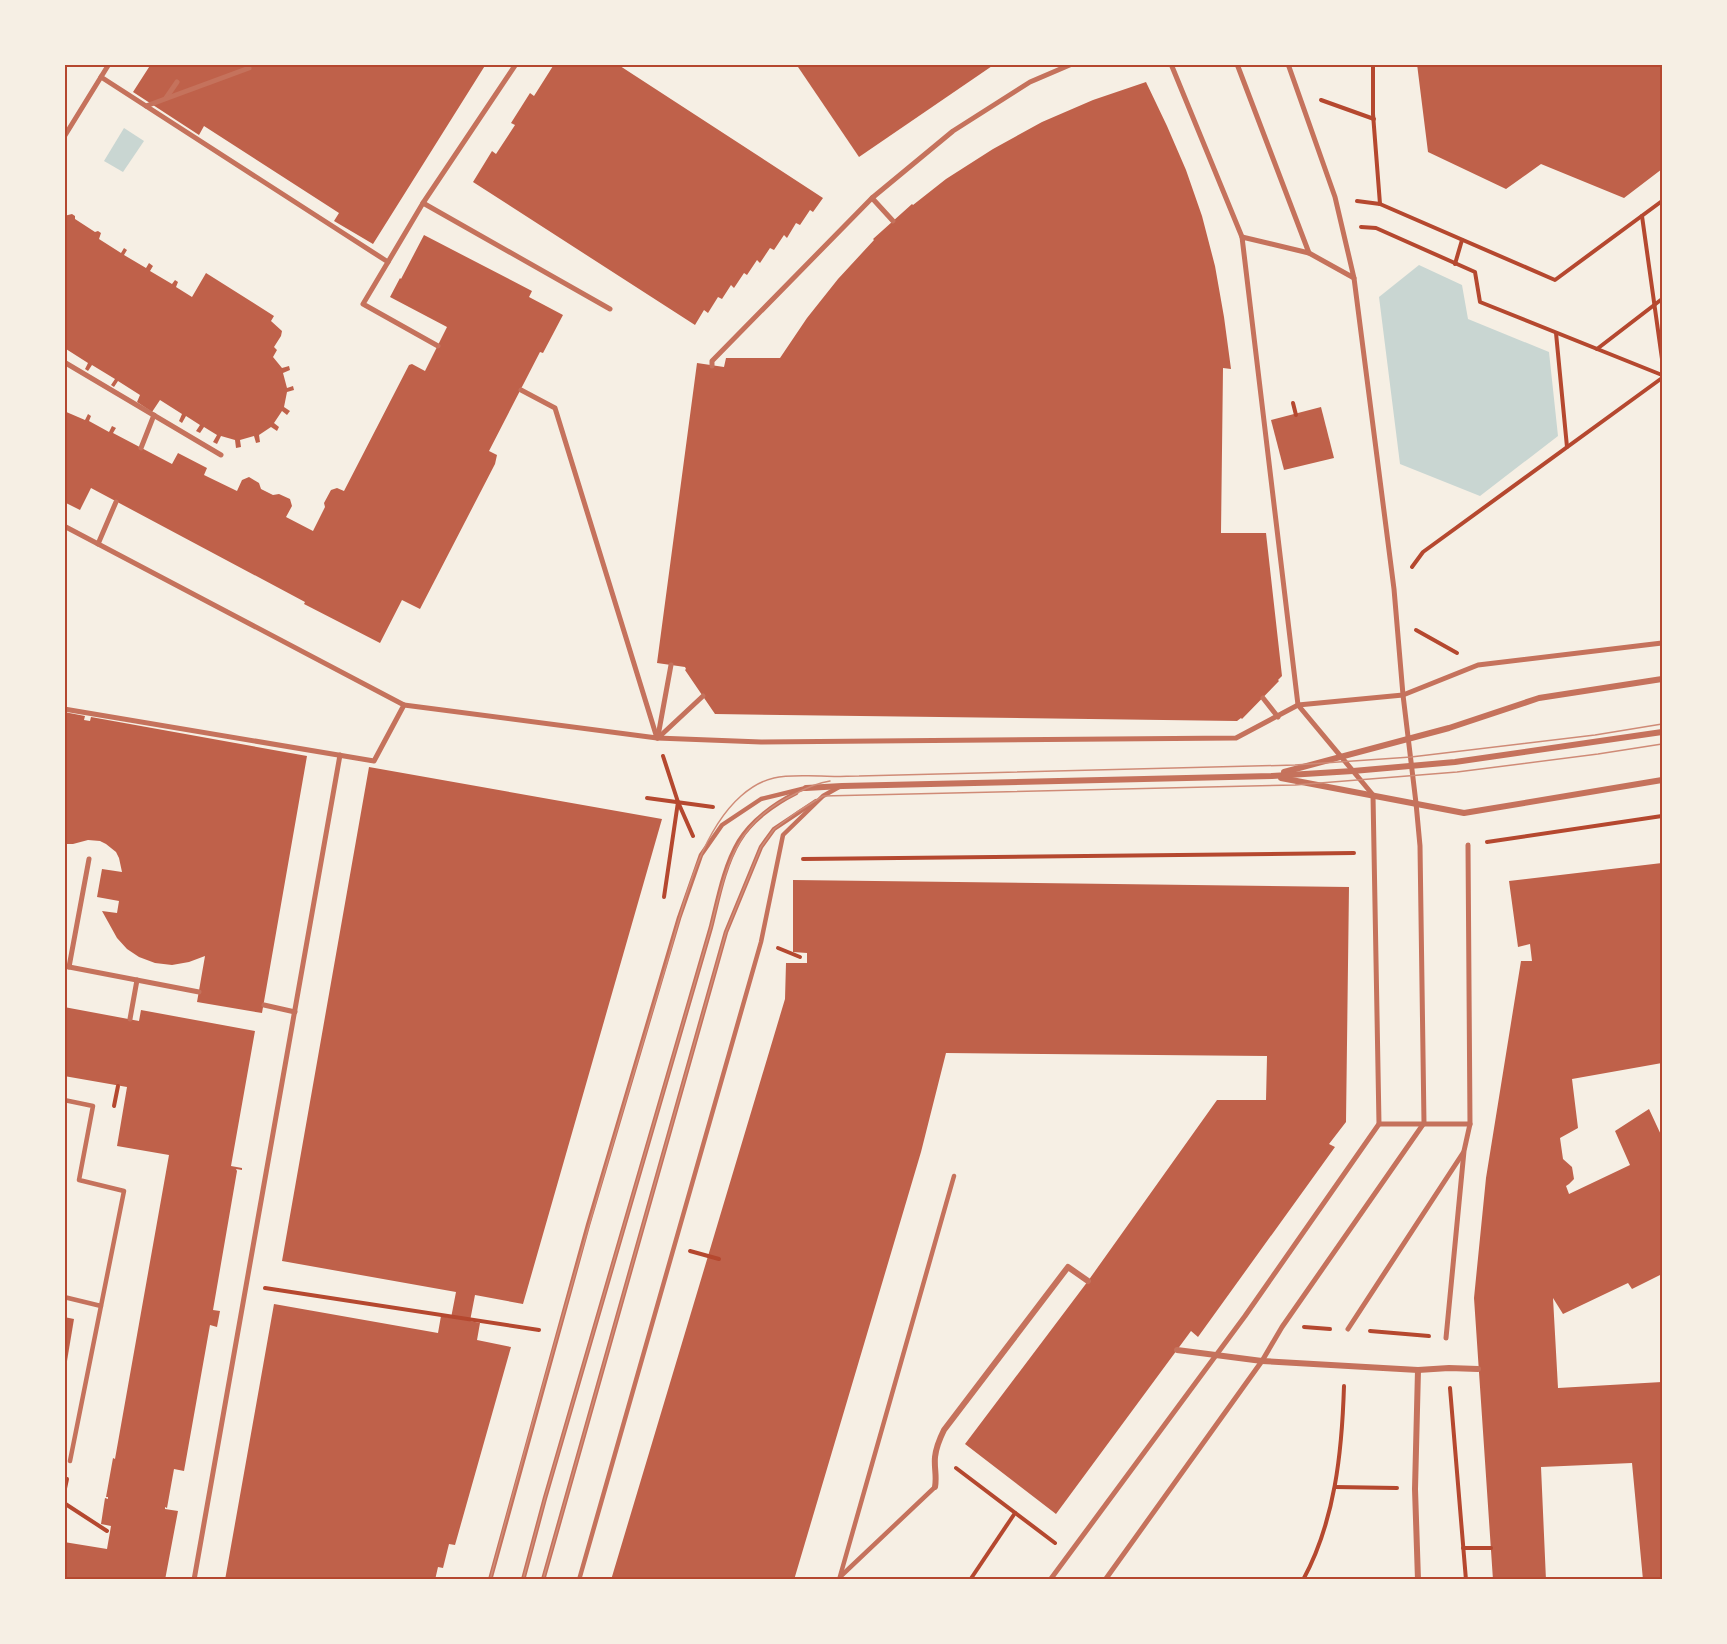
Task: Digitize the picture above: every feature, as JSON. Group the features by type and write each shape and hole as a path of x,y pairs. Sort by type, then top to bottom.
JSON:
{"street":[{"path":"64,137 109,64"},
{"path":"438,346 363,304 423,203 516,64"},
{"path":"711,366 712,361 872,198 953,131 1030,82 1072,64"},
{"path":"1050,1580 1245,1316 1379,1124 1373,795 1298,705 1242,237 1171,64"},
{"path":"1237,64 1309,253"},
{"path":"1105,1580 1262,1361 1282,1327 1424,1124 1420,846 1394,589 1354,278 1335,197 1288,64"},
{"path":"146,106 249,68"},
{"path":"101,77 388,262"},
{"path":"166,99 177,82"},
{"path":"872,198 892,221"},
{"path":"423,203 610,309"},
{"path":"1242,237 1309,253 1354,278"},
{"path":"64,362 221,455"},
{"path":"521,390 555,408 657,738"},
{"path":"141,448 154,415"},
{"path":"98,544 116,502"},
{"path":"64,526 404,705 657,738 761,742 1236,738 1298,705 1403,695 1478,665 1662,643"},
{"path":"657,738 671,665"},
{"path":"1272,776 1449,728 1539,698 1662,679"},
{"path":"657,738 703,696"},
{"path":"1263,698 1278,717"},
{"path":"64,709 374,761 404,705"},
{"path":"806,788 1272,776 1353,771 1412,767 1662,732"},
{"path":"194,1580 340,755"},
{"path":"1272,776 1464,813 1662,780"},
{"path":"1446,1338 1464,1151 1470,1124 1468,845"},
{"path":"89,859 67,966 199,992"},
{"path":"130,1019 137,980"},
{"path":"264,1005 295,1011"},
{"path":"1379,1124 1470,1124"},
{"path":"1348,1329 1464,1151"},
{"path":"935,1486 936,1453 944,1430 1068,1267 1088,1281"},
{"path":"1177,1350 1262,1361 1418,1370 1478,1369"},
{"path":"1418,1370 1415,1489 1418,1580"}],"lane":[{"path":"543,1580 726,932 761,847 774,829 797,812 842,786"},
{"path":"490,1580 588,1225 701,855 722,825 751,806 761,800 806,788"},
{"path":"523,1580 724,875 739,841 756,821 769,808 806,788"},
{"path":"579,1580 761,942 783,835 823,796"},
{"path":"64,1100 93,1106 79,1180 124,1191 70,1461"},
{"path":"839,1579 954,1176"},
{"path":"64,1297 101,1306"},
{"path":"839,1579 935,1486"}],"path":[{"path":"1373,64 1380,204 1555,280 1662,201"},
{"path":"1330,103 1374,119"},
{"path":"1642,216 1662,359"},
{"path":"1376,228 1475,272 1480,302 1662,377 1424,552 1394,589"},
{"path":"1455,264 1462,240"},
{"path":"1597,349 1662,300"},
{"path":"1556,333 1567,448"},
{"path":"1293,403 1296,415"},
{"path":"663,903 678,802"},
{"path":"1468,845 1662,816"},
{"path":"803,859 1375,853"},
{"path":"247,1284 542,1330"},
{"path":"1302,1580 1320,1537 1335,1487 1342,1434 1345,1365"},
{"path":"1449,1368 1466,1580"},
{"path":"936,1453 1053,1541"},
{"path":"1335,1487 1415,1489"},
{"path":"64,1503 107,1531"},
{"path":"970,1580 1015,1513"},
{"path":"1463,1548 1491,1548"}],"shaded area":[{"path":"124,128 144,141 123,172 104,161"},
{"path":"1419,265 1462,285 1468,319 1549,352 1558,436 1480,496 1400,464 1379,297"}],"building":[{"path":"151,64 486,64 373,244 334,221 339,213 204,126 199,135 133,92"},
{"path":"551,64 617,64 823,198 813,212 810,210 800,225 796,223 787,238 784,235 774,250 770,248 760,263 757,260 747,275 744,273 734,288 731,285 722,299 718,297 708,313 704,310 695,325 473,182 492,151 496,154 515,125 511,123 530,93 534,96 553,66"},
{"path":"796,64 995,64 859,157"},
{"path":"1417,64 1662,64 1662,169 1624,198 1541,164 1506,189 1428,152"},
{"path":"1146,82 1186,170 1202,216 1215,266 1231,369 1223,368 1221,533 1266,533 1282,676 1279,681 1242,719 1237,721 715,714 685,667 657,663 697,363 724,367 726,358 780,358 807,318 838,279 873,239 912,204 993,149 1042,122 1093,100"},
{"path":"72,214 75,219 95,232 101,233 99,239 121,253 124,248 127,250 124,255 146,268 149,263 153,266 150,271 172,284 175,280 178,282 176,287 192,297 206,273 274,316 271,321 282,331 274,347 277,350 273,357 282,368 289,366 290,370 283,373 287,388 293,386 294,390 287,392 284,407 290,411 287,415 282,411 274,423 279,427 277,431 271,427 259,435 260,442 256,443 254,436 240,440 241,447 236,448 235,440 221,436 217,444 213,442 217,435 204,427 200,433 196,431 200,425 186,416 182,423 179,421 182,414 160,400 152,412 137,402 140,395 118,381 114,387 111,385 115,379 92,365 88,371 85,369 88,363 66,349 64,351 64,216"},
{"path":"424,235 532,291 529,297 563,315 543,353 540,352 489,451 497,455 495,464 420,609 402,600 380,643 91,488 80,510 64,502 64,411 85,420 88,414 91,416 89,421 109,432 112,426 116,428 113,433 172,464 178,453 207,468 204,475 237,491 242,480 249,477 259,483 261,489 290,499 292,506 286,517 313,531 331,490 337,488 344,491 409,365 412,364 425,371 447,327 390,297"},
{"path":"1321,407 1334,458 1284,470 1271,420"},
{"path":"64,712 85,716 84,720 90,721 91,717 307,756 262,1013 197,1002 205,956 172,965 155,963 139,957 117,938 102,911 117,913 119,901 97,897 102,869 122,872 116,852 100,841 88,840 66,844 67,841 64,841"},
{"path":"369,767 662,819 523,1304 475,1295 470,1321 480,1323 477,1340 511,1347 455,1545 449,1544 443,1568 438,1567 435,1580 225,1580 274,1304 438,1333 441,1316 451,1318 456,1292 282,1261"},
{"path":"1662,863 1662,1063 1572,1079 1578,1128 1560,1138 1563,1159 1572,1167 1574,1179 1566,1186 1569,1194 1630,1165 1615,1131 1649,1109 1662,1137 1662,1274 1632,1289 1628,1283 1563,1314 1553,1298 1558,1388 1662,1382 1662,1580 1643,1580 1632,1463 1541,1467 1546,1580 1493,1580 1474,1298 1486,1178 1521,961 1532,961 1530,944 1518,947 1509,881"},
{"path":"793,880 1349,887 1346,1122 1329,1144 1335,1147 1198,1337 1191,1331 1056,1514 965,1444 1088,1281 1217,1100 1266,1100 1267,1056 946,1053 921,1152 794,1580 611,1580 785,999 786,963 807,963 807,953 793,952"},
{"path":"64,1007 139,1021 141,1010 255,1031 231,1166 242,1168 242,1170 236,1169 213,1310 220,1311 217,1327 210,1325 184,1471 174,1469 167,1508 165,1507 165,1509 178,1511 165,1580 64,1580 64,1542 107,1549 111,1526 101,1524 105,1498 108,1499 106,1497 113,1458 115,1459 169,1155 117,1146 127,1087 64,1076"},
{"path":"64,1317 74,1319 66,1367 64,1367"}],"tram line":[{"path":"490,1580 580,1257 687,892 714,829 727,811 751,788 769,779 788,776 1295,765 1411,757 1595,735 1662,724"},
{"path":"543,1580 726,932 761,847 774,829 823,796 1295,785 1457,772 1662,744"},
{"path":"523,1580 728,866 736,849 758,818 774,805 799,792 816,784 830,781"}]}
